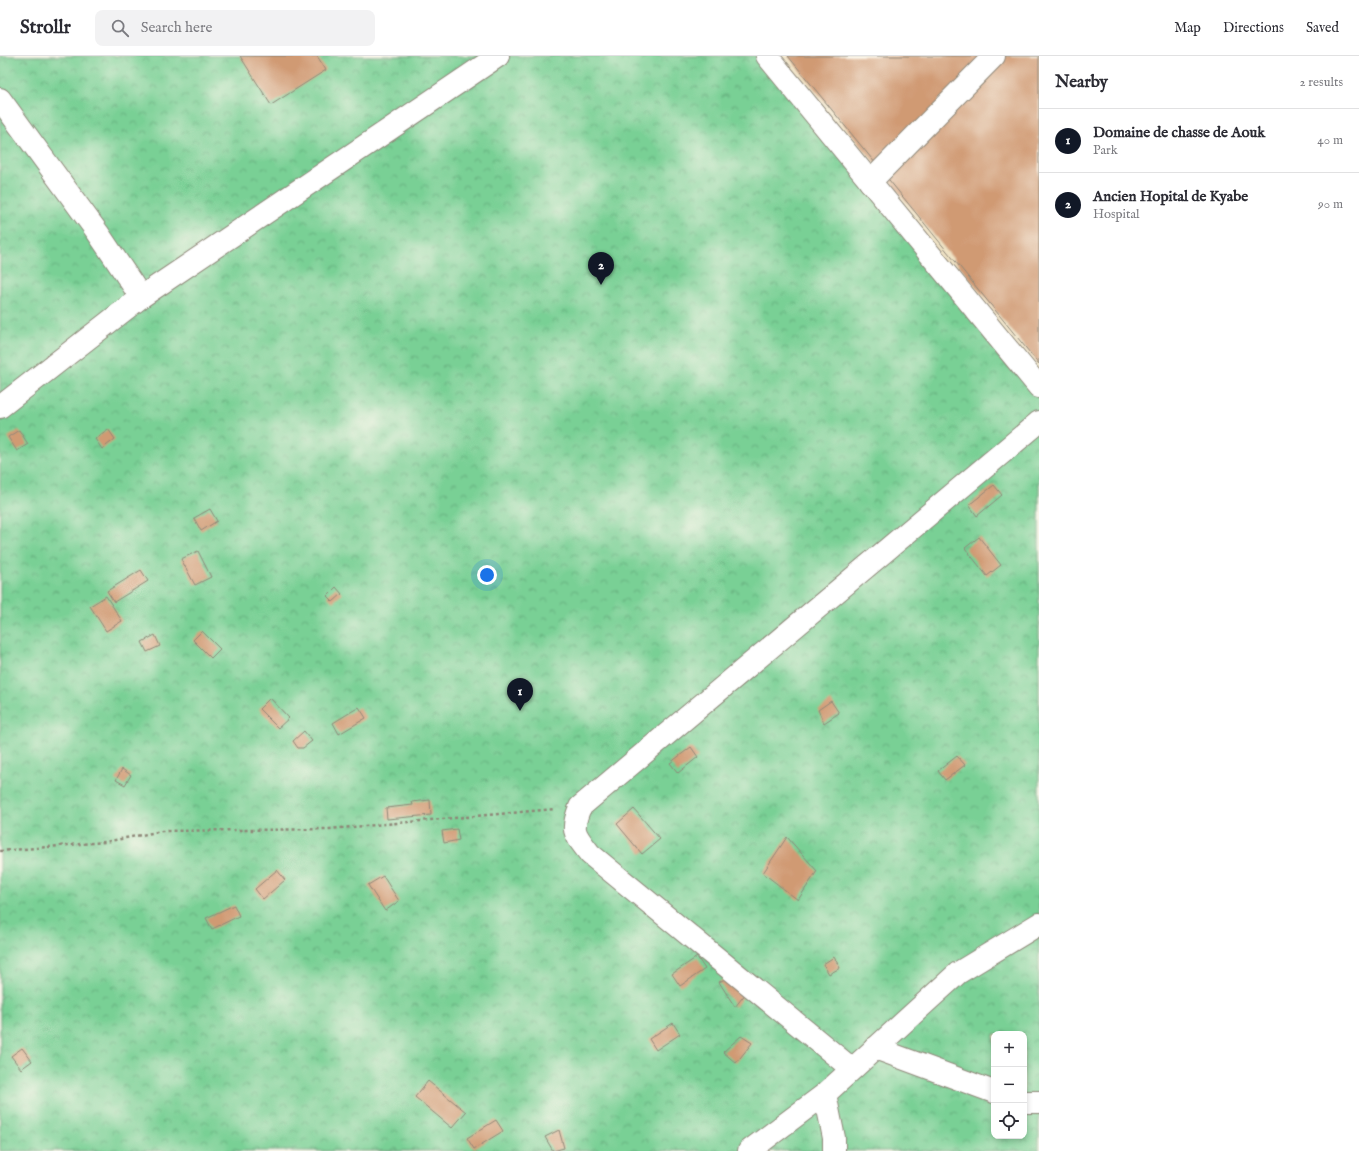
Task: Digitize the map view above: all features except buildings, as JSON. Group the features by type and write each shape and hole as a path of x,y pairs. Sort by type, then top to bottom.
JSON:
{"main road":[{"path":"0,407 141,297 498,56"},
{"path":"766,56 1039,387"},
{"path":"870,182 994,56"},
{"path":"0,100 98,233 141,297"},
{"path":"852,1069 590,854 577,837 574,823 580,807 1039,422"},
{"path":"749,1151 825,1094 958,973 1039,924"},
{"path":"875,1048 991,1091"},
{"path":"825,1094 834,1138 834,1151"},
{"path":"1027,1102 1039,1102"}],"path":[{"path":"0,851 105,842 162,831 330,829 580,807"}],"green space":[{"path":"0,56 767,56 1039,387 1039,1151 0,1151"}],"place":[{"name":"Ancien Hopital de Kyabe","path":"601,285"},
{"name":"Domaine de chasse de Aouk","path":"520,711"}]}
